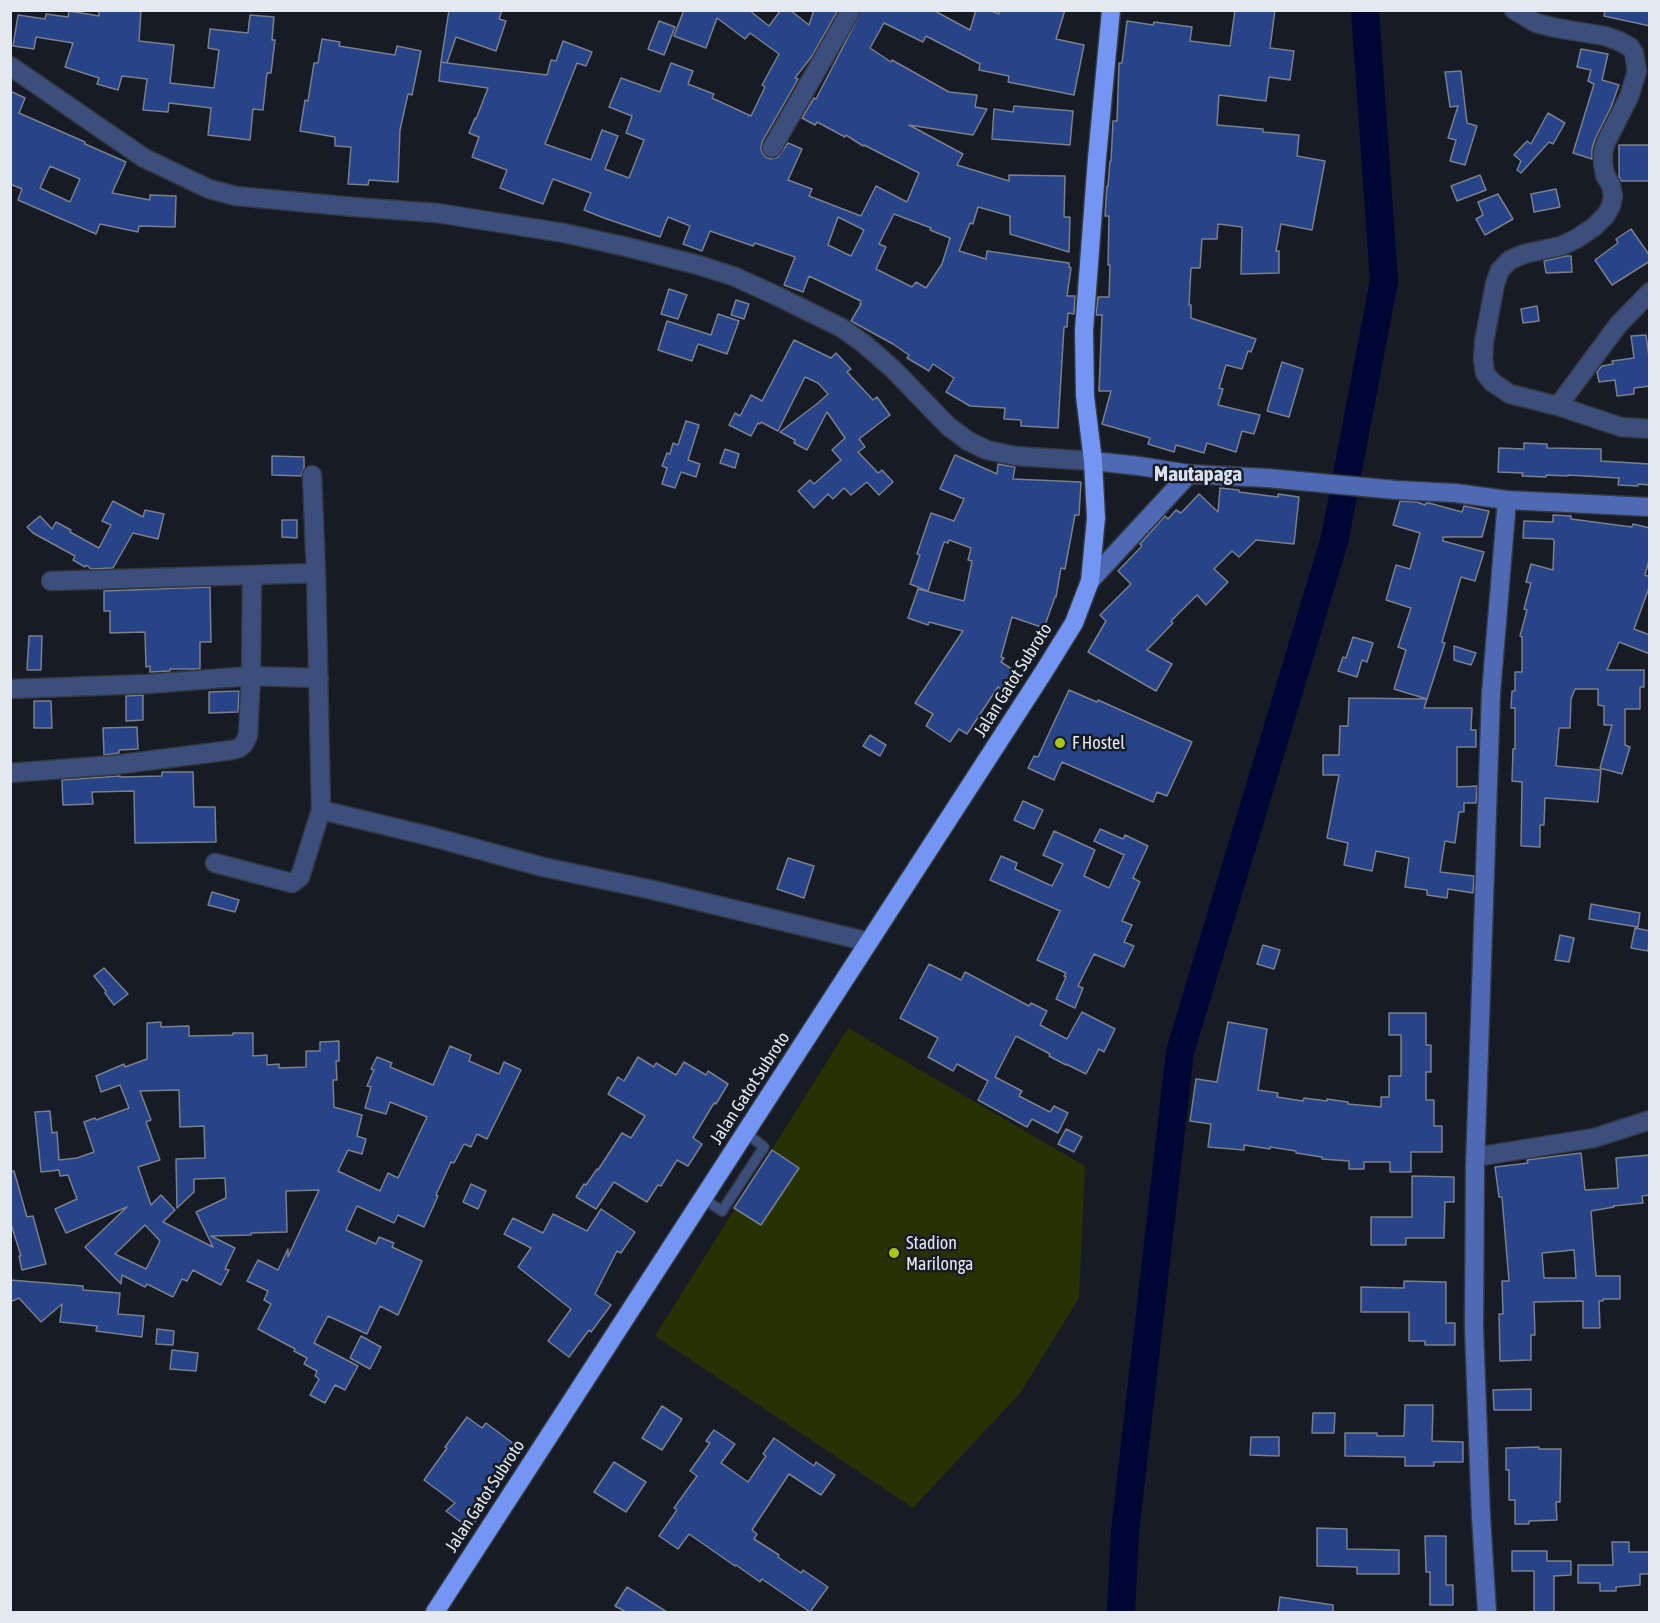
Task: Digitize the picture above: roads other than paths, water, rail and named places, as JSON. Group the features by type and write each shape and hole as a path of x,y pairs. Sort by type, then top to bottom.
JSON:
{"highway":[{"name":"Jalan Gatot Subroto","path":"435,1612 1074,623 1090,581 1096,518 1093,461 1084,396 1084,330 1111,10"}],"street":[{"path":"772,148 851,10"},
{"path":"1514,10 1536,23 1605,36 1619,41 1630,47 1643,60 1636,71 1633,85 1603,152 1605,175 1611,185 1613,196 1611,206 1594,227 1576,239 1562,246 1524,254 1510,260 1500,270 1495,284 1484,342 1485,373 1492,382 1510,394 1558,406 1621,428 1650,429"},
{"path":"10,66 144,158 209,189 236,195 437,213 502,222 627,247 733,276 842,328 893,369 948,426 968,441 987,450 1015,456 1093,461 1189,474 1455,493 1507,500 1650,507"},
{"path":"1558,406 1618,325 1650,292"},
{"path":"1090,581 1189,474"},
{"path":"215,863 292,883 300,877 321,810 312,475"},
{"path":"1487,1612 1481,1517 1475,1340 1475,1157 1491,693 1507,500"},
{"path":"51,581 316,573"},
{"path":"10,773 114,765 232,750 244,744 248,735 251,676 252,575"},
{"path":"10,689 147,684 251,676 319,678"},
{"path":"321,810 543,867 653,890 869,942"},
{"path":"1475,1157 1594,1138 1650,1120"}],"waterway":[{"path":"1121,1612 1125,1532 1180,1052 1335,538 1384,281 1365,10"}],"place":[{"name":"F Hostel","path":"1060,743"},
{"name":"Stadion Marilonga","path":"894,1253"}],"district":[{"name":"Mautapaga","path":"1198,474"}]}
